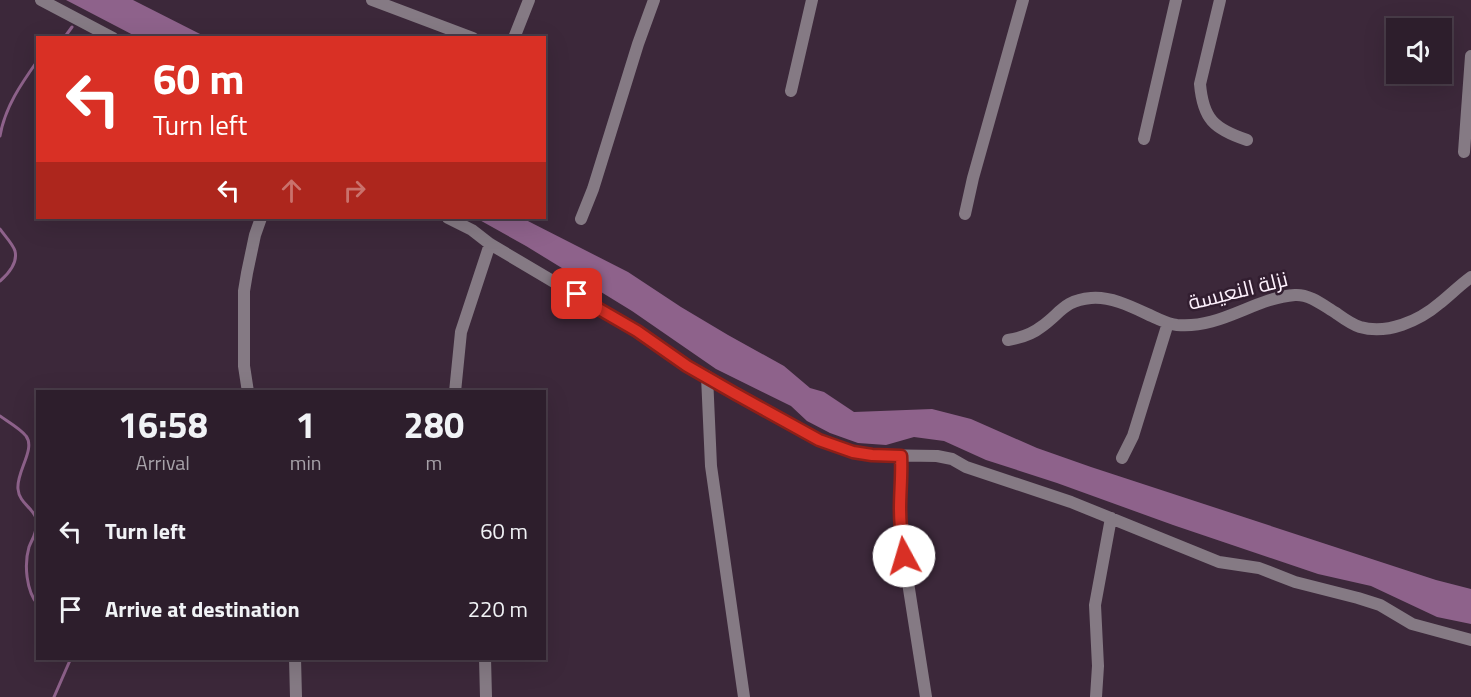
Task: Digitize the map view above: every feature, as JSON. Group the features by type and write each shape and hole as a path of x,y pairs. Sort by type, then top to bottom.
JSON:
{"street":[{"path":"41,0 109,36"},
{"path":"372,0 468,36"},
{"path":"515,36 529,0"},
{"path":"581,219 593,189 654,0"},
{"path":"791,92 812,0"},
{"path":"965,214 1023,0"},
{"path":"1143,139 1176,0"},
{"path":"1220,0 1200,84 1201,97 1211,122 1233,136 1247,140"},
{"path":"1464,152 1471,56"},
{"path":"248,390 244,366 244,291 246,273 261,219"},
{"path":"450,219 472,230 490,244 637,331 687,366 819,440 853,452 872,455 923,455 952,459 966,467 1071,501 1219,562 1259,568 1295,582 1358,597 1380,605 1412,624 1471,640"},
{"path":"455,390 461,332 490,244"},
{"name":"نزلة النعيسة","path":"1008,340 1038,330 1075,301 1094,298 1112,300 1168,323 1185,325 1202,324 1228,317 1273,298 1297,294 1311,298 1359,327 1389,328 1409,322 1431,310 1471,277"},
{"path":"1122,458 1133,436 1168,323"},
{"path":"707,376 711,466 744,697"},
{"path":"901,456 901,538 926,697"},
{"path":"1096,697 1098,666 1095,605 1111,518"},
{"path":"294,660 296,697"},
{"path":"485,660 486,697"}],"shaded area":[{"path":"66,0 133,0 204,36 135,36"},
{"path":"478,219 524,219 628,272 681,307 784,366 810,388 824,392 854,412 932,409 971,419 1037,448 1091,467 1436,580 1471,589 1471,624 1437,617 1371,586 1318,574 1173,525 986,460 944,441 914,437 886,445 858,443 830,433 807,421 791,406 716,369 632,311"}],"waterway":[{"path":"65,36 72,27"},
{"path":"0,136 10,106 36,63"},
{"path":"0,229 12,245 16,255 12,268 0,281"},
{"path":"0,416 21,431 28,441 29,447 18,489 23,501 36,518"},
{"path":"36,518 36,531"},
{"path":"36,531 29,547 26,569 31,592 36,602"},
{"path":"54,697 70,660"}],"route":[{"path":"577,294 637,331 687,366 819,440 853,452 901,456 900,508 904,556"}]}
